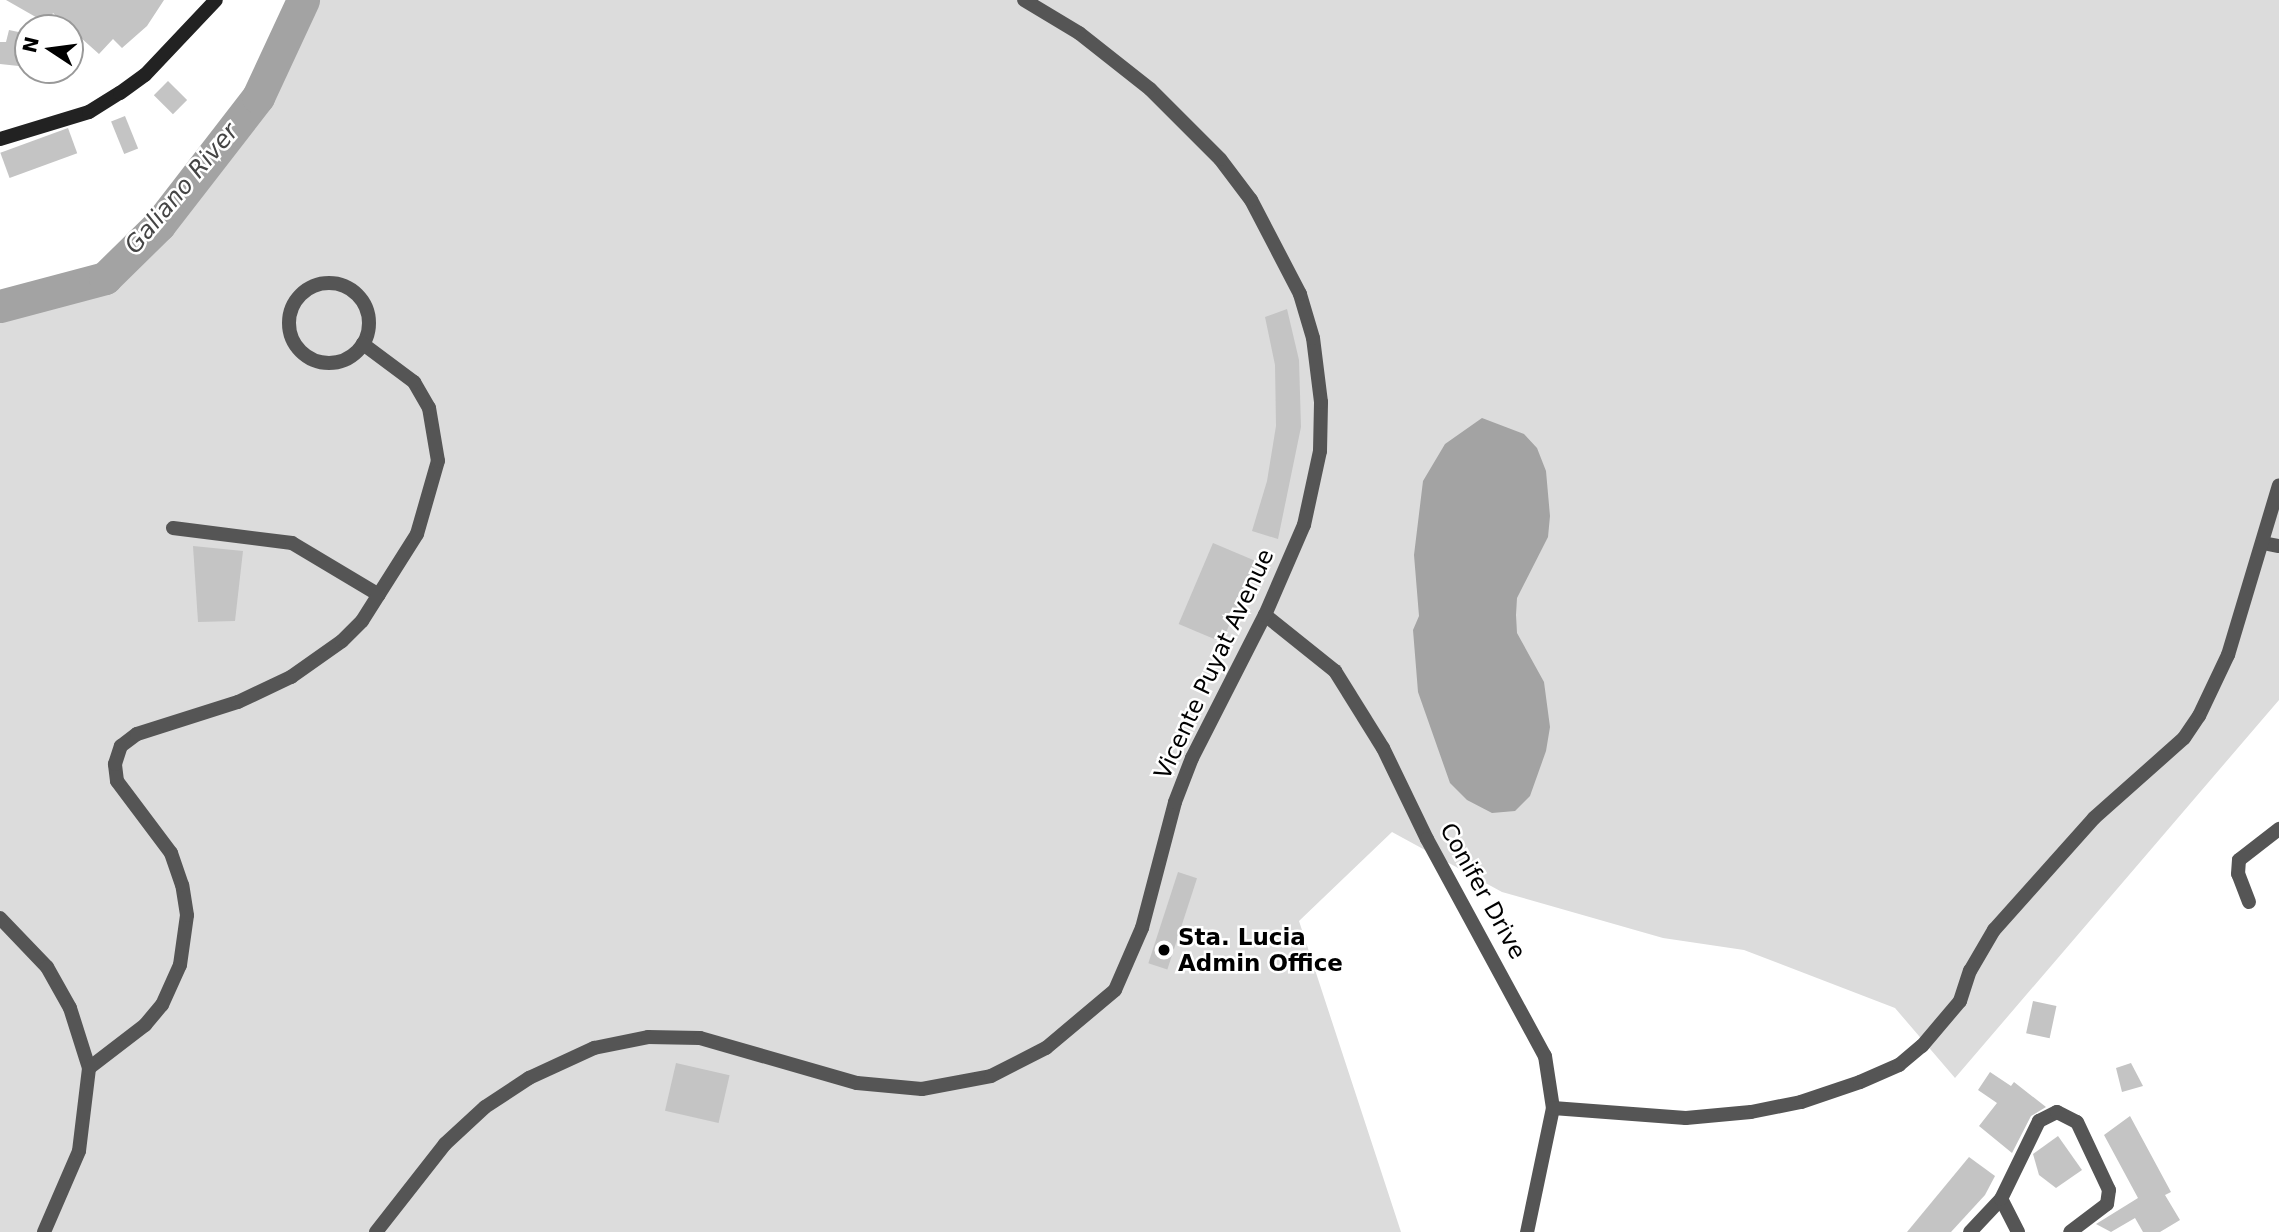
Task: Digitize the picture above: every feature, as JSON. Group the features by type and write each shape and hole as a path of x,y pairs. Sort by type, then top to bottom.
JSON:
{"main road":[{"path":"0,139 89,111 120,93 145,75 216,0"}],"street":[{"name":"Vicente Puyat Avenue","path":"376,1232 445,1144 485,1107 529,1079 594,1048 648,1037 700,1038 856,1083 922,1089 991,1076 1046,1048 1105,1000 1130,960 1192,758 1265,615 1304,525 1320,451 1321,402 1313,338 1300,294 1251,200 1220,159 1150,89 1079,33 1024,0"},
{"path":"318,285 344,286 356,293 369,317 363,344 344,360 332,363 308,357 292,338 290,312 296,301 318,285"},
{"path":"89,1068 145,1025 162,1005 180,965 187,915 172,853 117,781 115,764 121,746 137,734 238,702 291,677 342,641 379,595 417,534 438,461 429,408 414,382 363,344"},
{"path":"1553,1108 1686,1118 1751,1112 1801,1102 1899,1065 1922,1046 1960,1001 1970,971 1994,930 2035,881 2094,818 2185,738 2228,655 2279,485"},
{"path":"173,528 292,543 379,595"},
{"path":"2263,543 2279,546"},
{"name":"Conifer Drive","path":"1265,615 1335,671 1383,748 1427,839 1529,1019 1545,1056 1553,1108 1527,1232"},
{"path":"2249,902 2238,874 2239,860 2279,829"},
{"path":"0,918 47,967 70,1008 89,1068 79,1151 44,1232"},
{"path":"1970,1232 2001,1199 2039,1121 2057,1112 2069,1115 2077,1122 2109,1196 2103,1208 2070,1232"},
{"path":"2001,1199 2018,1232"}],"shaded area":[{"path":"303,0 2279,0 2279,700 1955,1078 1895,1008 1744,950 1663,938 1502,892 1392,832 1299,921 1401,1232 0,1232 0,306 105,278 159,225 258,97"},
{"path":"1482,418 1524,434 1537,448 1546,471 1550,516 1548,537 1517,598 1516,615 1517,633 1544,682 1550,727 1546,751 1530,796 1515,811 1492,813 1467,800 1450,783 1418,692 1413,630 1419,616 1414,555 1423,481 1445,444"}],"building":[{"path":"6,0 164,0 147,26 122,48 113,39 99,54 84,41 84,14 30,14"},
{"path":"9,30 14,31 14,66 0,64 0,42 6,42"},
{"path":"168,81 187,100 173,114 154,95"},
{"path":"125,116 138,148 124,154 111,122"},
{"path":"68,128 77,153 10,178 0,153"},
{"path":"1287,309 1299,360 1301,427 1278,539 1252,531 1267,481 1276,426 1275,365 1265,317"},
{"path":"1213,543 1256,561 1222,642 1179,624"},
{"path":"193,546 243,551 235,621 198,622"},
{"path":"1178,872 1197,878 1167,969 1148,963"},
{"path":"2033,1001 2056,1006 2050,1038 2026,1033"},
{"path":"676,1063 730,1075 719,1123 665,1111"},
{"path":"2131,1063 2143,1086 2122,1092 2116,1068"},
{"path":"1990,1072 2011,1086 2014,1082 2046,1107 2031,1116 2012,1153 1979,1126 1997,1103 1978,1090"},
{"path":"2130,1116 2171,1192 2165,1195 2180,1220 2160,1232 2143,1232 2135,1218 2111,1232 2096,1224 2138,1198 2104,1135"},
{"path":"2058,1136 2082,1170 2056,1188 2039,1175 2033,1154"},
{"path":"1969,1157 1995,1176 1985,1195 1951,1232 1907,1232"}],"waterway":[{"name":"Galiano River","path":"0,306 105,278 159,225 258,97 303,0"}],"place":[{"name":"Sta. Lucia Admin Office","path":"1164,950"}]}
